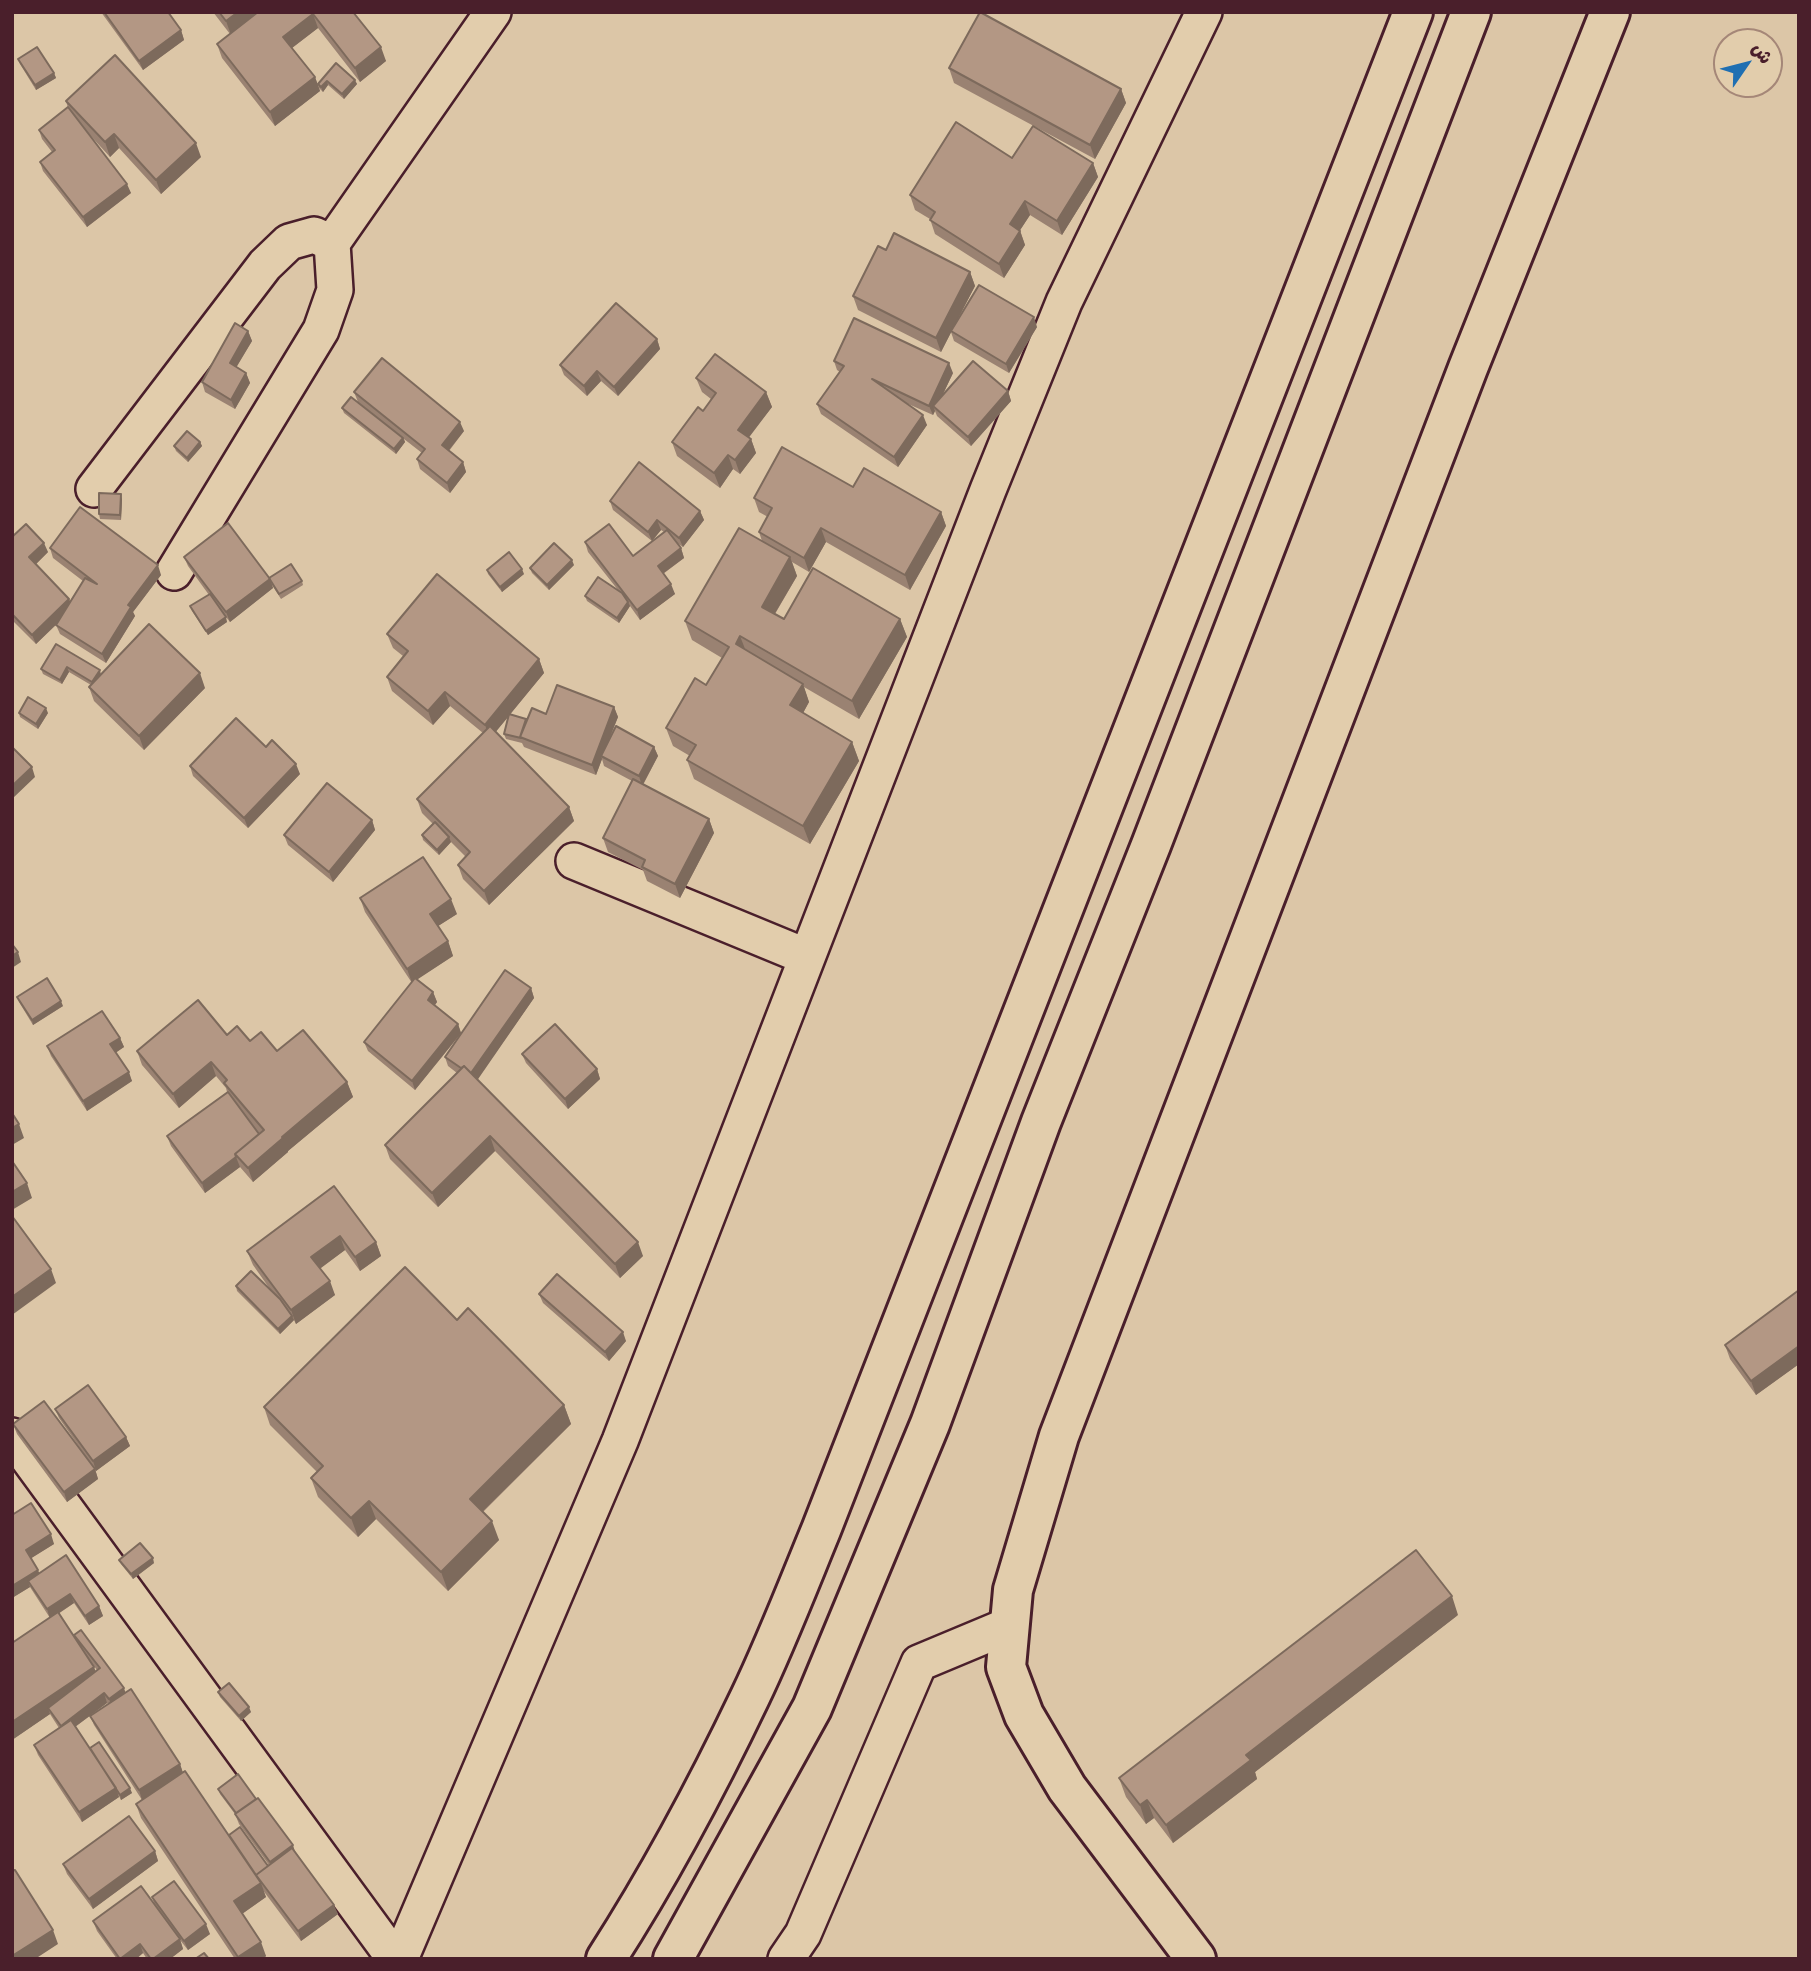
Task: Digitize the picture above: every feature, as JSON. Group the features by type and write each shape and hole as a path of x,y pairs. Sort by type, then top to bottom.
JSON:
{"main road":[{"path":"606,1959 640,1906 682,1831 744,1709 821,1531 1413,12"},
{"path":"673,1959 812,1708 930,1424 1041,1122 1161,819 1471,12"},
{"path":"1196,1959 1067,1788 1024,1715 1006,1667 1013,1590 1059,1436 1468,368 1610,12"}],"street":[{"path":"174,572 321,330 335,290 332,243 493,12"},
{"path":"398,1959 620,1441 988,490 1064,302 1204,12"},
{"path":"94,489 265,265 289,242 314,235 332,243"},
{"path":"574,861 807,957"},
{"path":"12,1436 398,1959"},
{"path":"786,1959 803,1934 919,1663 1010,1625"}],"building":[{"path":"104,12 168,12 181,30 139,61"},
{"path":"219,12 238,12 226,21"},
{"path":"258,12 353,12 381,47 355,68 313,14 283,37 315,77 270,112 217,44"},
{"path":"980,12 1121,89 1090,145 949,68"},
{"path":"37,47 54,73 35,85 18,59"},
{"path":"115,55 196,143 156,180 114,134 105,142 66,101"},
{"path":"336,63 355,80 342,94 327,81 321,87 318,84"},
{"path":"68,107 127,184 83,217 40,162 55,150 39,130"},
{"path":"956,122 1012,158 1033,126 1093,163 1057,221 1025,201 1010,224 1020,231 999,264 930,220 935,212 910,195"},
{"path":"894,233 970,272 936,338 853,296 878,246 886,250"},
{"path":"979,285 1034,317 1006,364 951,331"},
{"path":"616,303 657,339 614,387 597,371 584,386 560,365"},
{"path":"854,318 949,363 929,406 872,379 923,415 894,457 817,404 844,366 834,361"},
{"path":"235,323 248,331 230,363 246,373 231,400 202,382"},
{"path":"715,354 766,392 738,430 751,439 735,460 728,455 714,473 672,442 698,407 703,411 716,393 696,378"},
{"path":"382,358 460,422 442,445 463,462 447,483 417,459 425,449 354,392"},
{"path":"973,361 1008,391 968,437 933,406"},
{"path":"351,397 403,438 394,449 342,408"},
{"path":"187,431 200,442 187,458 174,446"},
{"path":"782,447 853,487 864,468 941,512 905,575 821,528 804,558 759,532 772,508 754,498"},
{"path":"639,462 700,511 679,538 657,520 648,532 610,501"},
{"path":"99,493 121,494 120,515 99,514"},
{"path":"80,507 158,565 128,605 131,607 102,654 56,625 85,578 97,584 50,548"},
{"path":"228,523 270,579 226,612 184,557"},
{"path":"26,524 44,543 29,557 69,599 32,635 12,614 12,537"},
{"path":"609,524 633,556 667,530 681,548 658,566 671,584 637,610 585,542"},
{"path":"739,528 790,557 762,607 784,619 813,568 900,619 852,701 740,636 736,644 803,684 790,705 852,742 803,826 687,760 696,745 666,728 695,678 706,685 729,647 685,621"},
{"path":"554,543 572,560 547,585 530,568"},
{"path":"509,552 522,569 500,587 487,570"},
{"path":"291,564 302,581 279,594 269,578"},
{"path":"437,574 539,659 485,725 445,692 428,711 387,677 408,651 387,634"},
{"path":"598,577 622,593 628,602 617,618 585,596"},
{"path":"210,594 226,617 206,631 190,606"},
{"path":"149,624 200,673 139,736 89,687"},
{"path":"56,644 100,670 92,682 67,667 60,680 41,669"},
{"path":"557,685 614,707 592,765 520,737 532,708 546,714"},
{"path":"28,697 46,708 36,724 19,713"},
{"path":"509,714 526,719 521,738 504,734"},
{"path":"236,718 266,747 272,740 296,764 244,818 190,766"},
{"path":"490,726 569,807 484,891 458,865 470,852 417,799"},
{"path":"616,726 654,747 639,776 601,756"},
{"path":"12,747 32,767 12,786"},
{"path":"633,779 709,819 675,884 642,867 645,860 603,838"},
{"path":"327,783 372,820 329,872 284,835"},
{"path":"435,822 449,837 437,850 422,835"},
{"path":"423,857 451,899 430,914 448,941 407,969 360,898"},
{"path":"12,944 18,952 12,956"},
{"path":"505,970 531,988 471,1073 464,1066 461,1068 445,1057"},
{"path":"47,978 61,1001 32,1020 17,997"},
{"path":"415,978 433,992 428,1000 458,1024 412,1081 364,1042"},
{"path":"198,1000 227,1035 237,1026 250,1041 261,1032 277,1051 303,1030 347,1082 248,1168 235,1154 264,1130 224,1083 227,1080 211,1062 173,1094 137,1051"},
{"path":"102,1011 120,1038 110,1044 129,1072 83,1101 47,1046"},
{"path":"555,1024 597,1069 565,1099 522,1054"},
{"path":"464,1066 638,1242 615,1264 490,1136 432,1193 385,1145"},
{"path":"228,1092 259,1134 235,1154 236,1157 202,1183 167,1136"},
{"path":"12,1113 19,1124 12,1128"},
{"path":"12,1161 27,1183 12,1192"},
{"path":"334,1186 376,1242 355,1257 340,1236 311,1257 330,1281 291,1310 247,1251"},
{"path":"12,1216 51,1269 12,1297"},
{"path":"405,1267 457,1320 468,1308 564,1405 470,1499 492,1521 441,1572 369,1501 351,1518 311,1478 323,1466 264,1407"},
{"path":"251,1271 280,1299 292,1316 278,1329 236,1286"},
{"path":"557,1274 623,1332 605,1352 539,1294"},
{"path":"1799,1290 1799,1346 1751,1381 1725,1345"},
{"path":"88,1385 126,1437 93,1461 55,1409"},
{"path":"44,1401 95,1469 64,1492 13,1424"},
{"path":"31,1503 51,1534 26,1550 38,1570 12,1586 12,1515"},
{"path":"140,1543 153,1558 131,1574 119,1560"},
{"path":"1416,1550 1452,1596 1246,1755 1251,1760 1166,1825 1147,1800 1140,1805 1119,1778"},
{"path":"66,1555 99,1606 85,1616 70,1594 47,1609 28,1581"},
{"path":"58,1612 94,1667 12,1722 12,1643"},
{"path":"81,1630 124,1688 109,1699 104,1693 61,1726 48,1708 100,1668 74,1635"},
{"path":"229,1683 249,1707 239,1716 218,1692"},
{"path":"131,1689 180,1764 139,1790 90,1716"},
{"path":"71,1720 116,1788 79,1812 34,1745"},
{"path":"99,1742 130,1788 120,1795 90,1748"},
{"path":"185,1771 261,1883 234,1901 261,1942 238,1957 136,1804"},
{"path":"238,1774 256,1799 236,1813 218,1789"},
{"path":"258,1798 293,1845 270,1862 235,1814"},
{"path":"129,1816 155,1851 89,1899 63,1864"},
{"path":"240,1827 268,1866 256,1875 229,1835"},
{"path":"292,1848 334,1905 298,1931 256,1875"},
{"path":"15,1870 53,1930 12,1956 12,1871"},
{"path":"174,1881 206,1924 184,1941 152,1897"},
{"path":"141,1886 180,1939 153,1959 140,1944 120,1959 93,1921"},
{"path":"204,1953 209,1959 195,1959"}]}
